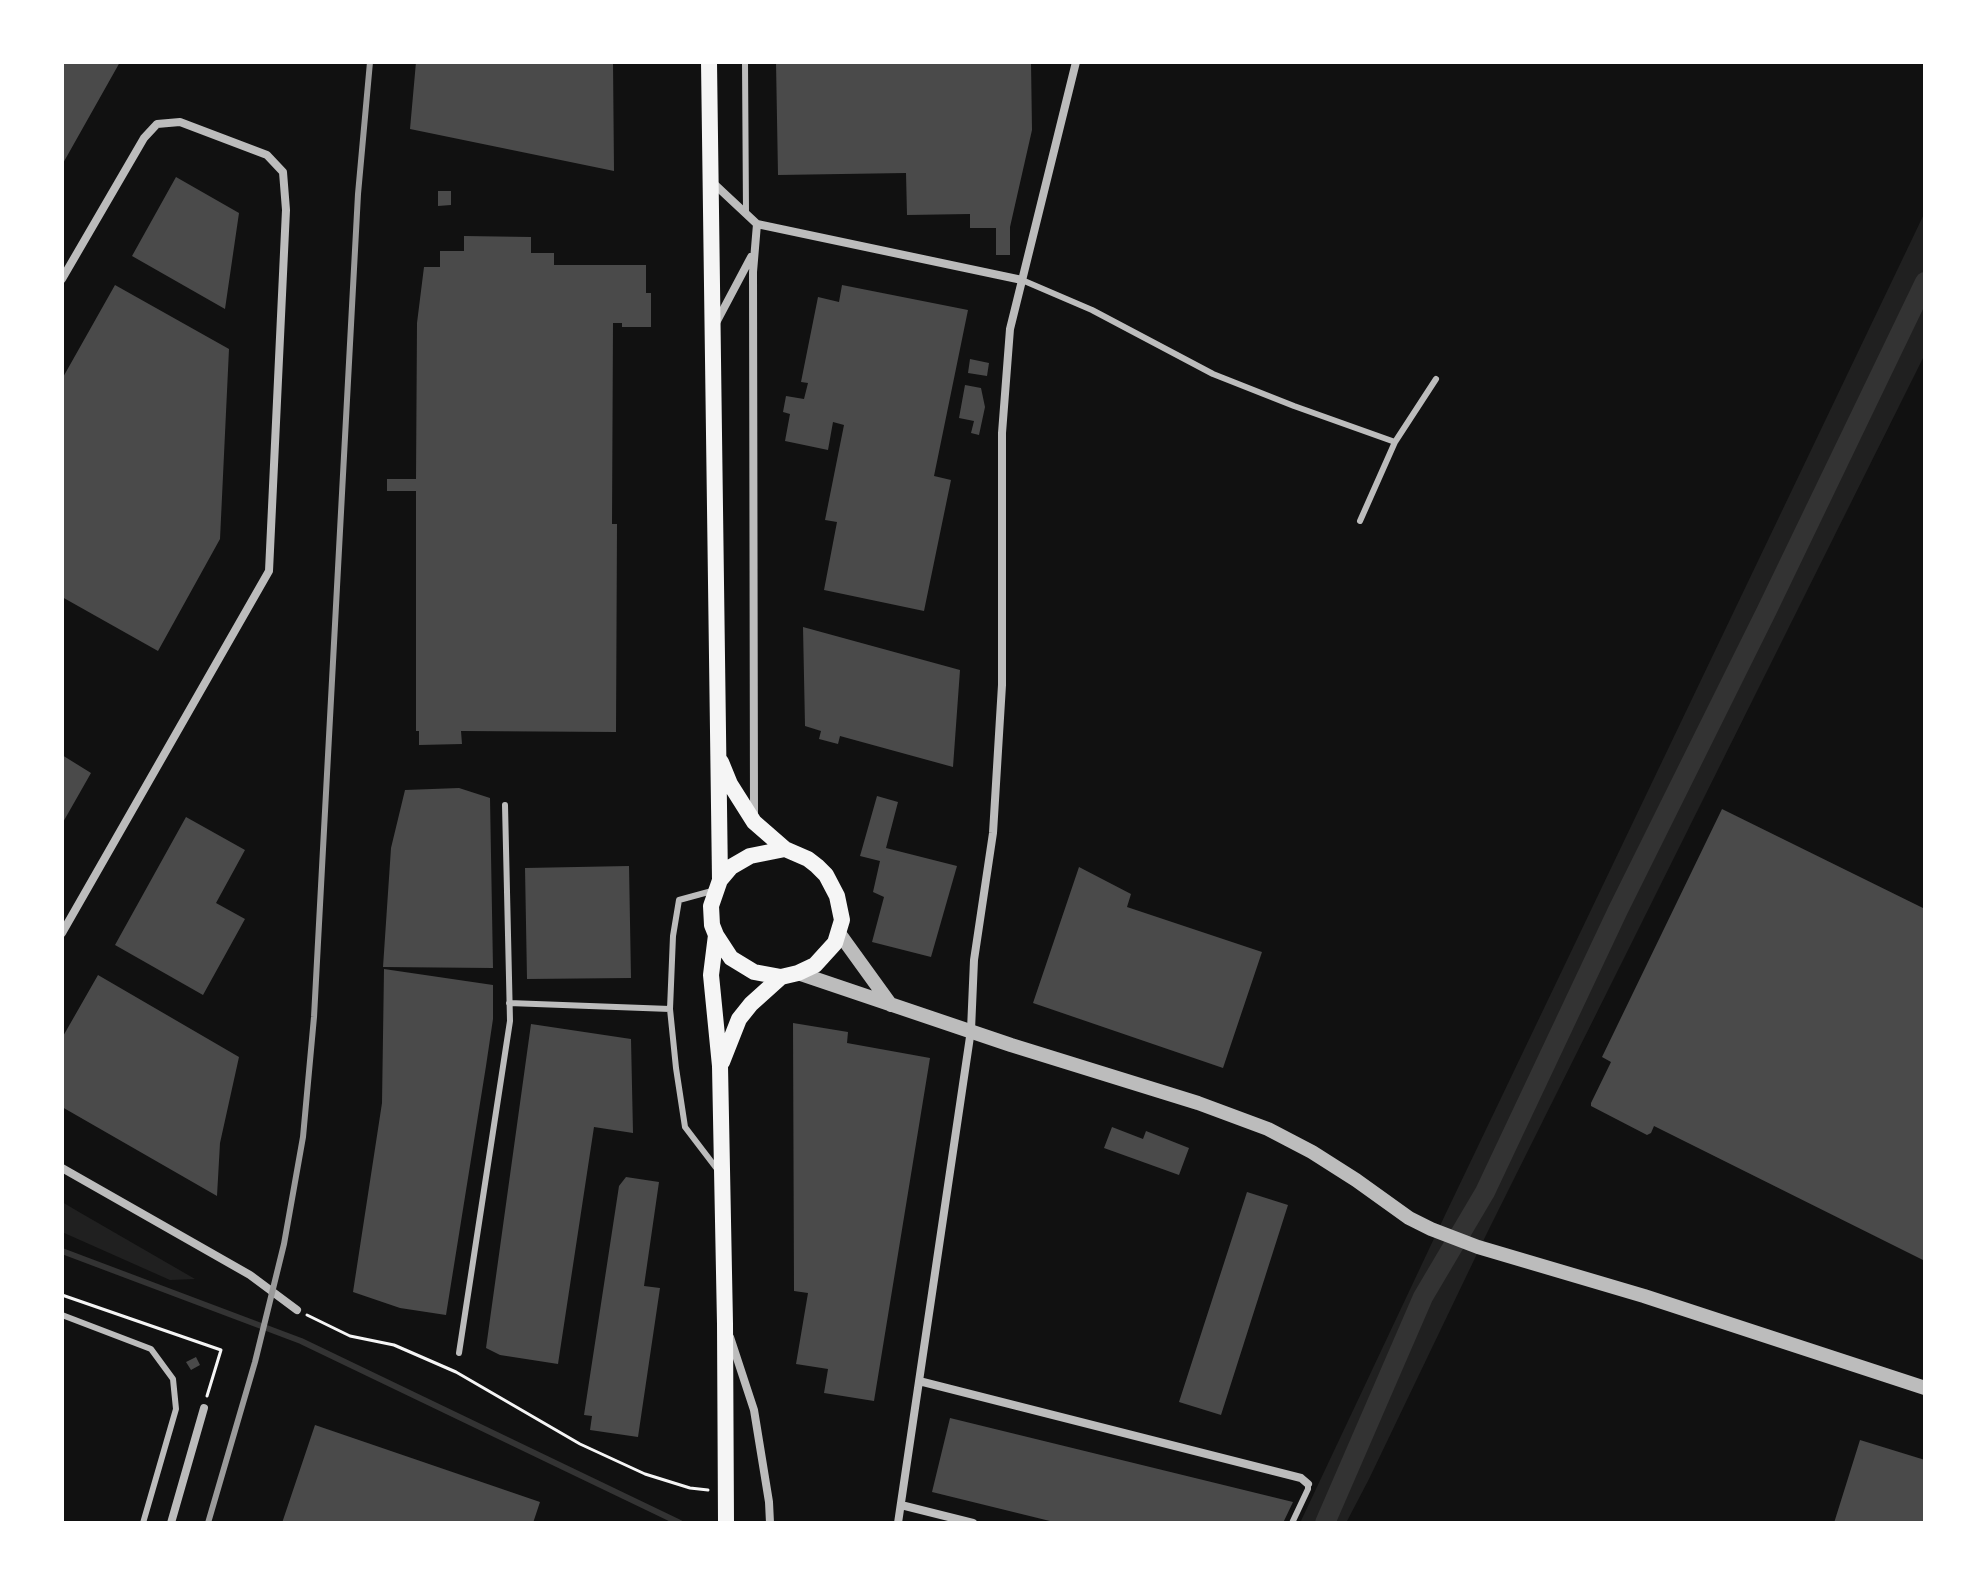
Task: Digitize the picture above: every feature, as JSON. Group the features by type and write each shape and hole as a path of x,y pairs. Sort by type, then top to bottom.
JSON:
{"main road":[{"path":"709,62 718,885"},
{"path":"718,753 730,784 754,822 785,849 808,859 826,875 841,908 842,920 835,943 822,959 790,975 751,1004 739,1019 720,1066"},
{"path":"785,849 750,856 731,867 718,885 711,906 712,925 731,958 754,972 790,975"},
{"path":"716,935 711,975 720,1066 726,1523"}],"street":[{"path":"898,1523 971,1030 974,960 993,833 1002,685 1002,433 1010,329 1076,62"},
{"path":"62,279 144,138 157,124 180,122 267,155 283,172 286,210 269,571 62,933"},
{"path":"710,180 757,224 1022,280"},
{"path":"754,822 753,272 757,224"},
{"path":"712,331 755,251"},
{"path":"839,933 891,1006"},
{"path":"790,975 1198,1103 1268,1129 1312,1152 1409,1218 1478,1247 1644,1296 1925,1388"},
{"path":"62,1168 250,1275 297,1310"},
{"path":"725,1324 754,1410 770,1523"},
{"path":"919,1381 1301,1478 1308,1484"},
{"path":"171,1523 204,1408"},
{"path":"901,1505 973,1523"}],"lane":[{"path":"745,62 746,213"},
{"path":"1022,280 1092,310 1213,374 1395,442"},
{"path":"1360,521 1395,442 1436,379"},
{"path":"459,1353 510,1021 505,805"},
{"path":"718,885 679,900 673,936 670,1009 685,1127 723,1176"},
{"path":"509,1003 670,1009"},
{"path":"62,1315 151,1349 173,1379 176,1409 143,1523"},
{"path":"1292,1523 1308,1484"}],"path":[{"path":"62,1295 221,1350 204,1408"},
{"path":"297,1310 350,1336 394,1345 456,1372 580,1444 645,1474 690,1488 726,1491"}],"shaded area":[{"path":"1925,212 1925,354 1346,1523 1300,1523 1446,1213"},
{"path":"62,1202 195,1279 170,1280 62,1232"}],"building":[{"path":"62,62 120,62 62,165"},
{"path":"416,62 613,62 614,171 410,129"},
{"path":"776,62 1031,62 1032,130 1010,227 1010,255 996,255 996,228 970,228 970,214 907,215 906,173 778,175"},
{"path":"176,177 239,213 225,309 132,256"},
{"path":"438,191 451,191 451,205 438,206"},
{"path":"464,236 531,237 531,253 554,253 554,265 646,265 646,293 651,293 651,327 622,327 622,323 613,323 612,524 617,524 616,732 461,731 462,744 419,745 419,731 416,731 416,491 387,491 387,479 416,479 417,323 424,267 440,267 440,251 464,251"},
{"path":"115,285 229,349 220,539 158,651 62,597 62,379"},
{"path":"842,285 968,310 934,476 951,480 924,611 824,590 837,522 825,520 844,425 833,422 828,450 785,441 790,414 783,412 786,396 804,399 808,383 801,382 818,297 839,302"},
{"path":"970,359 989,363 987,376 968,373"},
{"path":"965,385 981,388 985,407 979,435 971,433 974,421 959,418"},
{"path":"803,627 960,670 953,767 840,736 838,744 819,739 821,731 805,726"},
{"path":"62,755 91,773 62,824"},
{"path":"459,788 490,798 493,968 383,967 391,848 405,790"},
{"path":"877,796 898,802 886,848 957,866 931,957 872,942 884,897 873,892 880,861 860,856"},
{"path":"1722,809 1925,909 1925,1261 1654,1126 1647,1135 1591,1106 1611,1062 1602,1057"},
{"path":"186,817 245,850 216,903 245,919 203,995 115,945"},
{"path":"629,866 631,978 527,979 525,868"},
{"path":"1079,867 1131,894 1127,907 1262,952 1223,1068 1033,1003"},
{"path":"384,969 493,985 493,1019 446,1315 400,1308 353,1292 382,1103"},
{"path":"98,975 239,1057 220,1143 217,1196 62,1107 62,1038"},
{"path":"793,1023 848,1032 847,1043 930,1058 874,1401 824,1393 828,1369 796,1364 808,1293 794,1291"},
{"path":"531,1024 631,1039 633,1133 594,1127 558,1364 500,1355 486,1348"},
{"path":"1112,1127 1143,1139 1146,1131 1189,1148 1179,1175 1104,1148"},
{"path":"626,1177 659,1182 644,1286 660,1288 638,1437 590,1430 592,1416 584,1415 619,1186"},
{"path":"1247,1192 1288,1205 1221,1415 1179,1402"},
{"path":"196,1357 200,1365 191,1370 186,1362"},
{"path":"950,1418 1293,1502 1283,1523 1058,1523 932,1492"},
{"path":"315,1425 540,1502 533,1523 282,1523"},
{"path":"1860,1440 1925,1460 1925,1523 1834,1523"}],"waterway":[{"path":"1325,1523 1423,1297 1485,1192 1618,910 1925,282"},
{"path":"62,1251 301,1341 680,1523"}],"railway":[{"path":"208,1523 255,1362 284,1244 303,1137 314,1017 358,194 370,62"}]}
